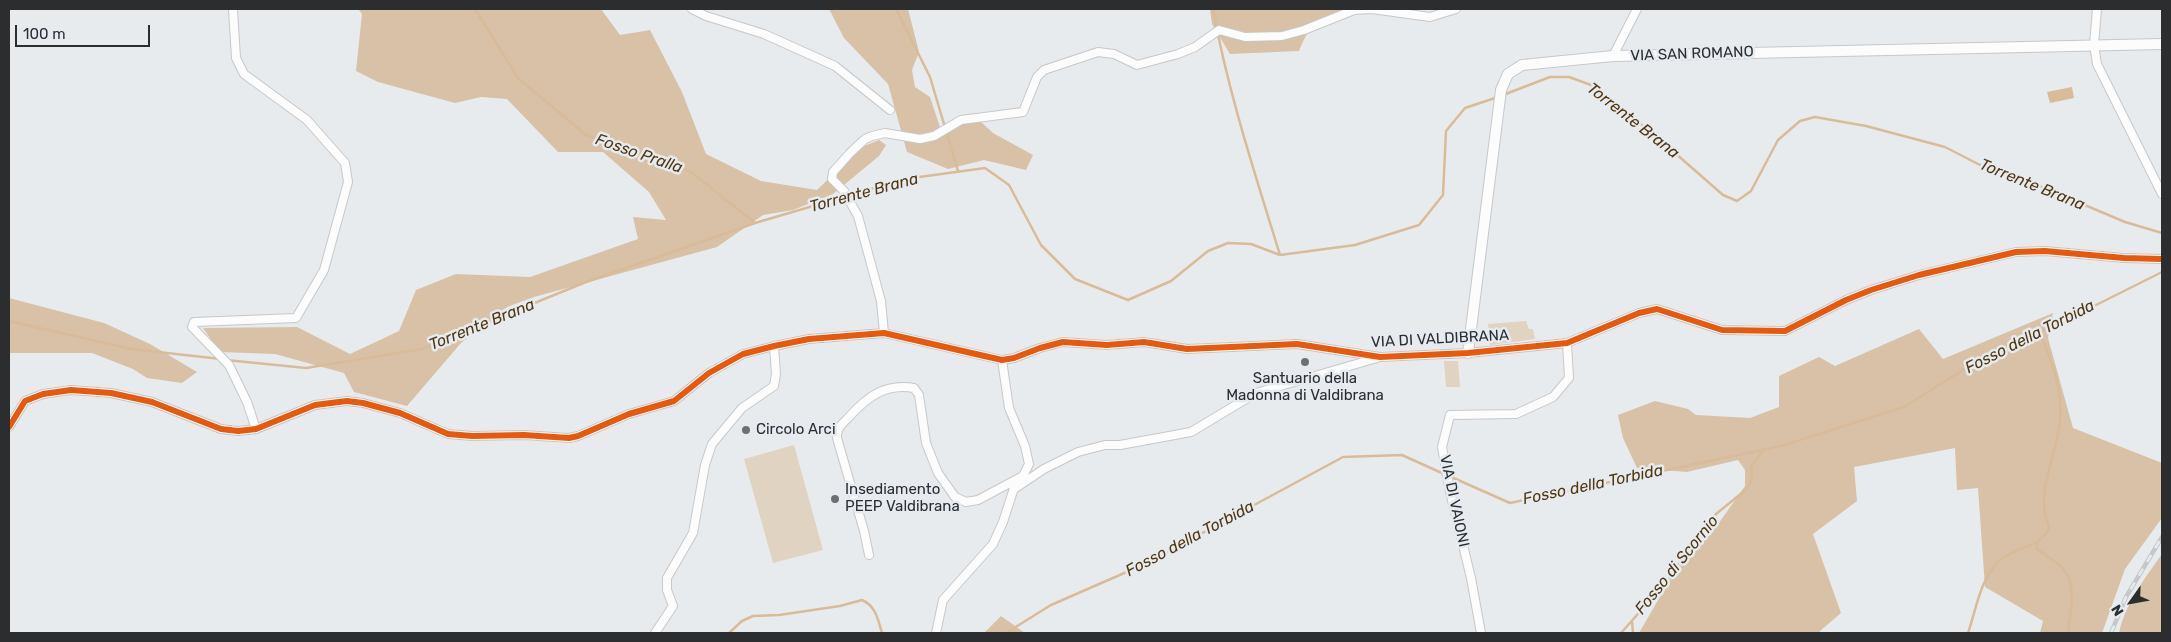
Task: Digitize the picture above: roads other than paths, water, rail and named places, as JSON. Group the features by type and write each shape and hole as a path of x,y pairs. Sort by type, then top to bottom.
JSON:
{"street":[{"path":"233,9 236,58 244,74 307,120 344,163 348,182 324,270 296,318 194,322 192,327 229,365 247,402 256,429"},
{"path":"692,9 706,16 764,34 835,66 890,110"},
{"path":"884,333 881,301 858,216 844,191 832,178 833,172 864,139 885,133 920,139 934,136 961,120 1023,112 1037,77 1044,70 1098,52 1114,54 1137,65 1196,47 1219,30 1245,37 1282,36 1304,30 1354,10 1372,9 1430,17 1456,9"},
{"path":"1613,56 1637,9"},
{"path":"2098,9 2094,45 2097,64 2162,194"},
{"name":"VIA SAN ROMANO","path":"1468,353 1501,90 1508,74 1522,65 1554,60 1613,56 2162,44"},
{"name":"VIA DI VALDIBRANA","path":"9,428 25,401 43,394 71,390 111,393 152,402 222,429 238,431 256,429 315,405 347,401 363,403 400,413 448,434 569,438 578,436 620,417 674,401 730,360 774,346 809,339 884,333 1002,360 1063,342 1107,345 1144,342 1187,349 1297,344 1380,357 1468,353 1567,343 1640,313 1657,309 1722,330 1785,331 1846,300 1871,290 1919,275 2022,251 2162,259"},
{"name":"VIA DI VAIONI","path":"1481,633 1471,578 1450,492 1442,446 1450,415 1516,414 1553,398 1569,378 1567,343"},
{"path":"655,633 673,606 667,590 667,578 692,533 705,465 712,444 742,408 774,386 776,374 774,346"},
{"name":"VIA DI VALDIBRANA","path":"869,556 864,531 836,435 840,426 863,401 873,394 900,388 910,388 917,391 929,453 938,473 955,497 961,501 972,502 1015,485 1078,452 1105,445 1120,445 1191,432 1256,393 1380,357"},
{"path":"936,633 943,600 993,544 1003,522 1015,485 1027,471 1028,458 1021,433 1009,408 1002,360"}],"waterway":[{"name":"Fosso Pralla","path":"475,9 518,78 586,135 691,172 755,223"},
{"path":"896,9 930,77 958,171"},
{"path":"1213,9 1234,102 1280,255"},
{"name":"Torrente Brana","path":"1503,95 1550,77 1569,77 1591,85 1651,132 1723,195 1737,201 1751,191 1778,140 1800,121 1815,117 1866,126 1945,147 1980,165 2042,187 2125,222 2162,233"},
{"name":"Torrente Brana","path":"226,360 306,368 422,349 586,282 755,223 905,179 985,168 1009,185 1041,245 1075,279 1128,300 1171,281 1208,251 1228,243 1251,244 1280,255 1355,245 1419,225 1443,195 1446,131 1465,108 1498,97"},
{"name":"Fosso della Torbida","path":"1449,476 1510,503 1781,446 1904,407 1990,353 2062,322 2162,272"},
{"name":"Torrente Brana","path":"9,321 131,349 221,359"},
{"path":"1968,633 1979,596 1992,569 2004,557 2040,540 2049,527 2045,514 2045,487 2058,434 2060,398 2056,375 2039,332"},
{"name":"Fosso di Scornio","path":"1621,633 1667,581 1675,568 1701,538 1716,514 1748,488 1752,476 1751,466 1763,451"},
{"name":"Fosso della Torbida","path":"1006,633 1051,605 1145,564 1343,457 1402,455 1444,474"},
{"path":"2037,544 2037,549 2059,565 2069,578 2072,601 2068,633"},
{"path":"729,633 742,621 753,616 779,615 840,606 862,600 870,606 878,618 882,633"},
{"path":"1632,622 1633,633"}],"railway":[{"path":"2111,633 2126,597 2162,537"}],"place":[{"name":"Santuario della Madonna di Valdibrana","path":"1305,362"},
{"name":"Circolo Arci","path":"746,430"},
{"name":"Insediamento PEEP Valdibrana","path":"835,499"}]}
